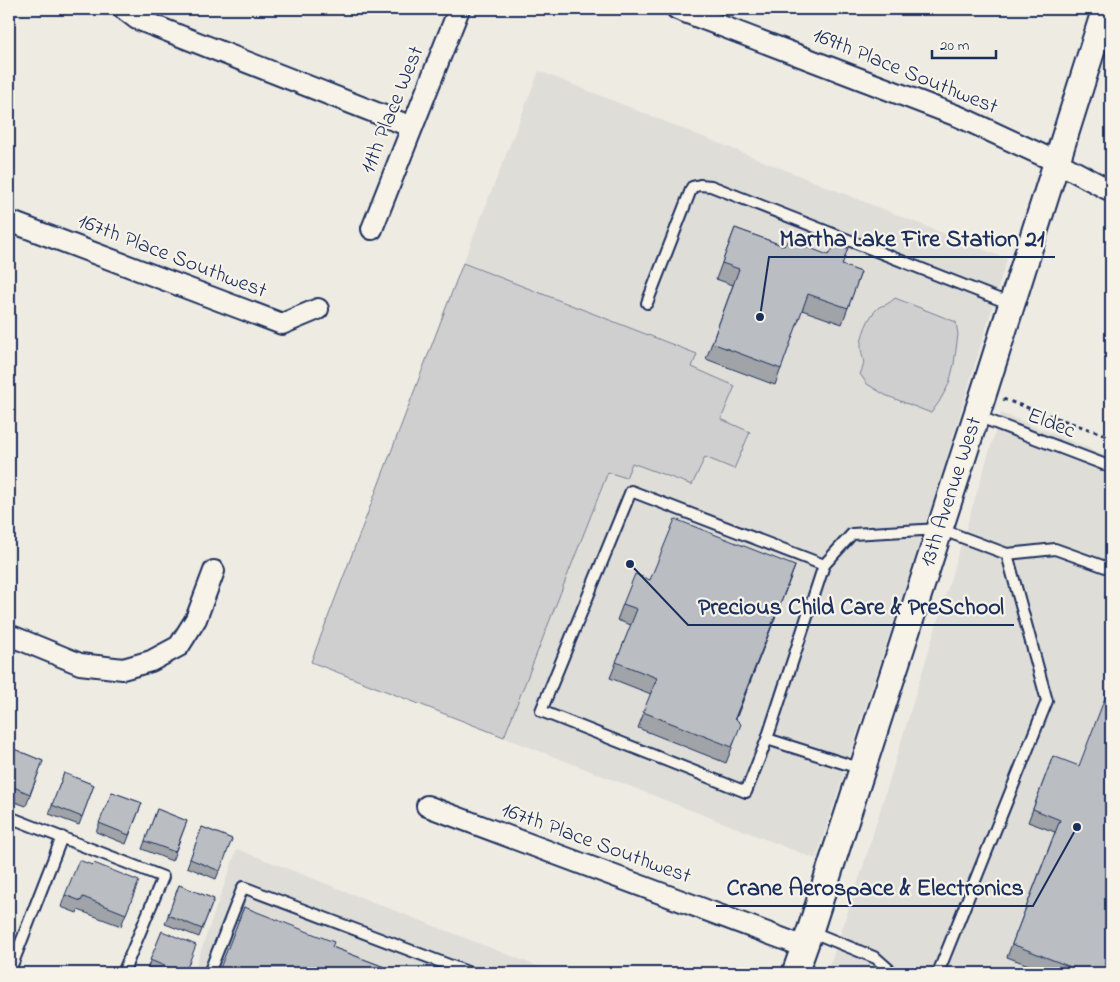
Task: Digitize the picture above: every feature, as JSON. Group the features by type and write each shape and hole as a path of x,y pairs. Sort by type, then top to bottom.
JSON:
{"street":[{"path":"124,9 137,19 412,127"},
{"name":"11th Place West","path":"372,229 459,9"},
{"name":"169th Place Southwest","path":"677,9 960,117 1057,162 1111,192"},
{"name":"13th Avenue West","path":"795,973 808,939 940,529 1104,9"},
{"name":"167th Place Southwest","path":"9,221 282,324 318,309"},
{"path":"9,635 80,664 123,669 151,661 179,646 196,619 214,570"},
{"name":"167th Place Southwest","path":"427,806 808,939"}],"lane":[{"path":"647,304 692,187 700,185 711,186 1012,304"},
{"name":"Eldec","path":"980,404 1111,468"},
{"path":"824,565 631,491 541,710 746,792 767,739 824,565 852,534 940,529 1007,554 1055,549 1111,569"},
{"path":"938,973 1046,700 1007,554"},
{"path":"767,739 862,769"},
{"path":"9,817 163,877 123,973"},
{"path":"9,973 62,837"},
{"path":"209,973 243,887 470,973"},
{"path":"808,939 876,958 893,973"}],"path":[{"path":"980,404 1111,437"}],"shaded area":[{"path":"539,71 1007,259 944,467 816,859 311,662 463,263"},
{"path":"463,263 697,354 692,367 735,386 721,419 750,432 734,469 705,457 692,485 632,463 626,478 608,472 504,737 311,662"},
{"path":"895,298 956,322 958,335 949,384 931,413 885,395 867,384 860,374 864,363 861,343 866,326 871,316 880,306"},
{"path":"1001,413 1111,457 1111,973 827,973 862,870"},
{"path":"237,849 555,973 193,973"}],"building":[{"path":"735,228 784,246 789,240 828,255 837,244 848,248 842,265 861,272 848,308 808,294 781,369 712,343 739,269 722,263"},
{"path":"675,519 795,566 735,718 741,724 732,747 643,712 657,678 616,662 637,609 623,604 635,574 650,580"},
{"path":"1111,682 1111,973 1086,973 1012,944 1060,820 1033,809 1053,756 1079,766"},
{"path":"9,747 43,761 30,794 9,785"},
{"path":"64,773 94,785 82,817 52,805"},
{"path":"112,792 142,803 129,835 99,823"},
{"path":"157,809 187,821 175,852 145,841"},
{"path":"202,827 232,839 220,871 190,859"},
{"path":"79,860 92,865 94,863 139,881 126,914 83,897 81,901 65,895"},
{"path":"179,885 214,899 202,929 168,915"},
{"path":"244,907 334,942 332,947 400,973 234,973 220,968"},
{"path":"162,931 196,945 185,973 150,960"}],"place":[{"name":"Martha Lake Fire Station 21","path":"760,317"},
{"name":"Precious Child Care & PreSchool","path":"630,564"},
{"name":"Crane Aerospace & Electronics","path":"1077,827"}]}
